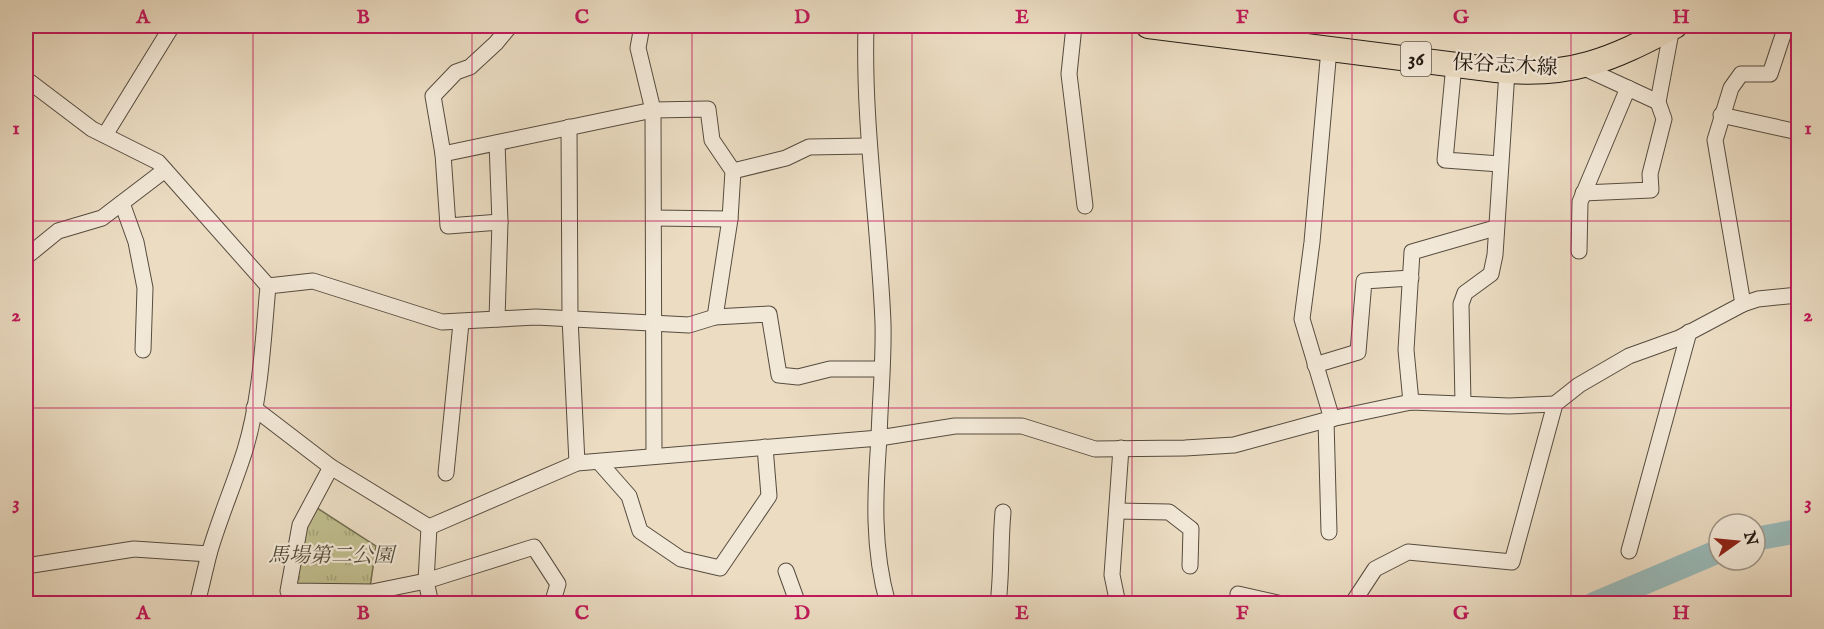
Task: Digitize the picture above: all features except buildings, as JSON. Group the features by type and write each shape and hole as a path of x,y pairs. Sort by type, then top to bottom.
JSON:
{"main road":[{"name":"保谷志木線","path":"1148,26 1507,71 1558,72 1619,55 1673,26"}],"street":[{"path":"105,135 172,26"},
{"path":"500,222 448,226 443,154 433,96 456,72 470,67 496,43 510,26"},
{"path":"642,26 638,48 653,110 654,454"},
{"path":"866,26 864,86 867,146 883,325 874,515 878,554 888,603"},
{"path":"1074,26 1069,74 1085,206"},
{"path":"1583,193 1651,190 1650,174 1664,119 1658,102 1673,26"},
{"path":"1743,304 1714,140 1731,88 1741,74 1770,74 1786,26"},
{"path":"1329,49 1312,242 1302,319 1329,419 1329,532"},
{"path":"1454,64 1445,160 1500,164"},
{"path":"1582,67 1658,102"},
{"path":"1463,403 1461,304 1465,293 1491,274 1495,255 1507,71"},
{"path":"26,79 92,129 158,162 268,286 254,408 245,449 218,520 196,603"},
{"path":"1579,251 1580,202 1628,88"},
{"path":"443,154 653,110 708,110 712,140 733,171 730,219 715,317"},
{"path":"1721,116 1798,132"},
{"path":"569,127 570,318 577,463"},
{"path":"497,143 500,222 497,319"},
{"path":"733,171 786,158 809,147 867,146"},
{"path":"26,257 58,231 102,218 165,170"},
{"path":"122,203 136,242 151,328 143,350"},
{"path":"654,218 730,219"},
{"path":"1411,402 1406,350 1412,252 1496,228"},
{"path":"1315,365 1358,352 1364,281 1411,278"},
{"path":"268,286 314,281 442,322 570,318 688,325 715,317 769,314 778,375 798,377 830,369 881,369"},
{"path":"1352,603 1375,569 1408,552 1512,562 1555,404 1579,384 1620,360 1689,332 1743,304 1758,299 1798,295"},
{"path":"446,473 461,323"},
{"path":"1629,551 1689,332"},
{"path":"429,526 577,463 654,454 879,438 956,426 1022,426 1095,449 1234,445 1329,419 1411,402 1509,406 1555,404"},
{"path":"254,408 331,467 429,526"},
{"path":"598,462 629,496 640,531 681,559 720,568 769,496 765,447"},
{"path":"1118,603 1112,575 1120,448"},
{"path":"331,467 300,525 288,591 372,592 426,581 534,547 558,584 552,603"},
{"path":"1117,511 1169,512 1191,529 1190,566"},
{"path":"998,603 1003,566 999,555 1003,512"},
{"path":"429,526 426,581 431,603"},
{"path":"26,566 134,549 209,554"},
{"path":"786,571 798,603"},
{"path":"1238,594 1282,603"}],"green space":[{"name":"馬場第二公園","path":"314,506 376,546 370,588 291,588 304,527"}],"waterway":[{"path":"1767,537 1798,531"},
{"path":"1594,604 1707,556"}]}
